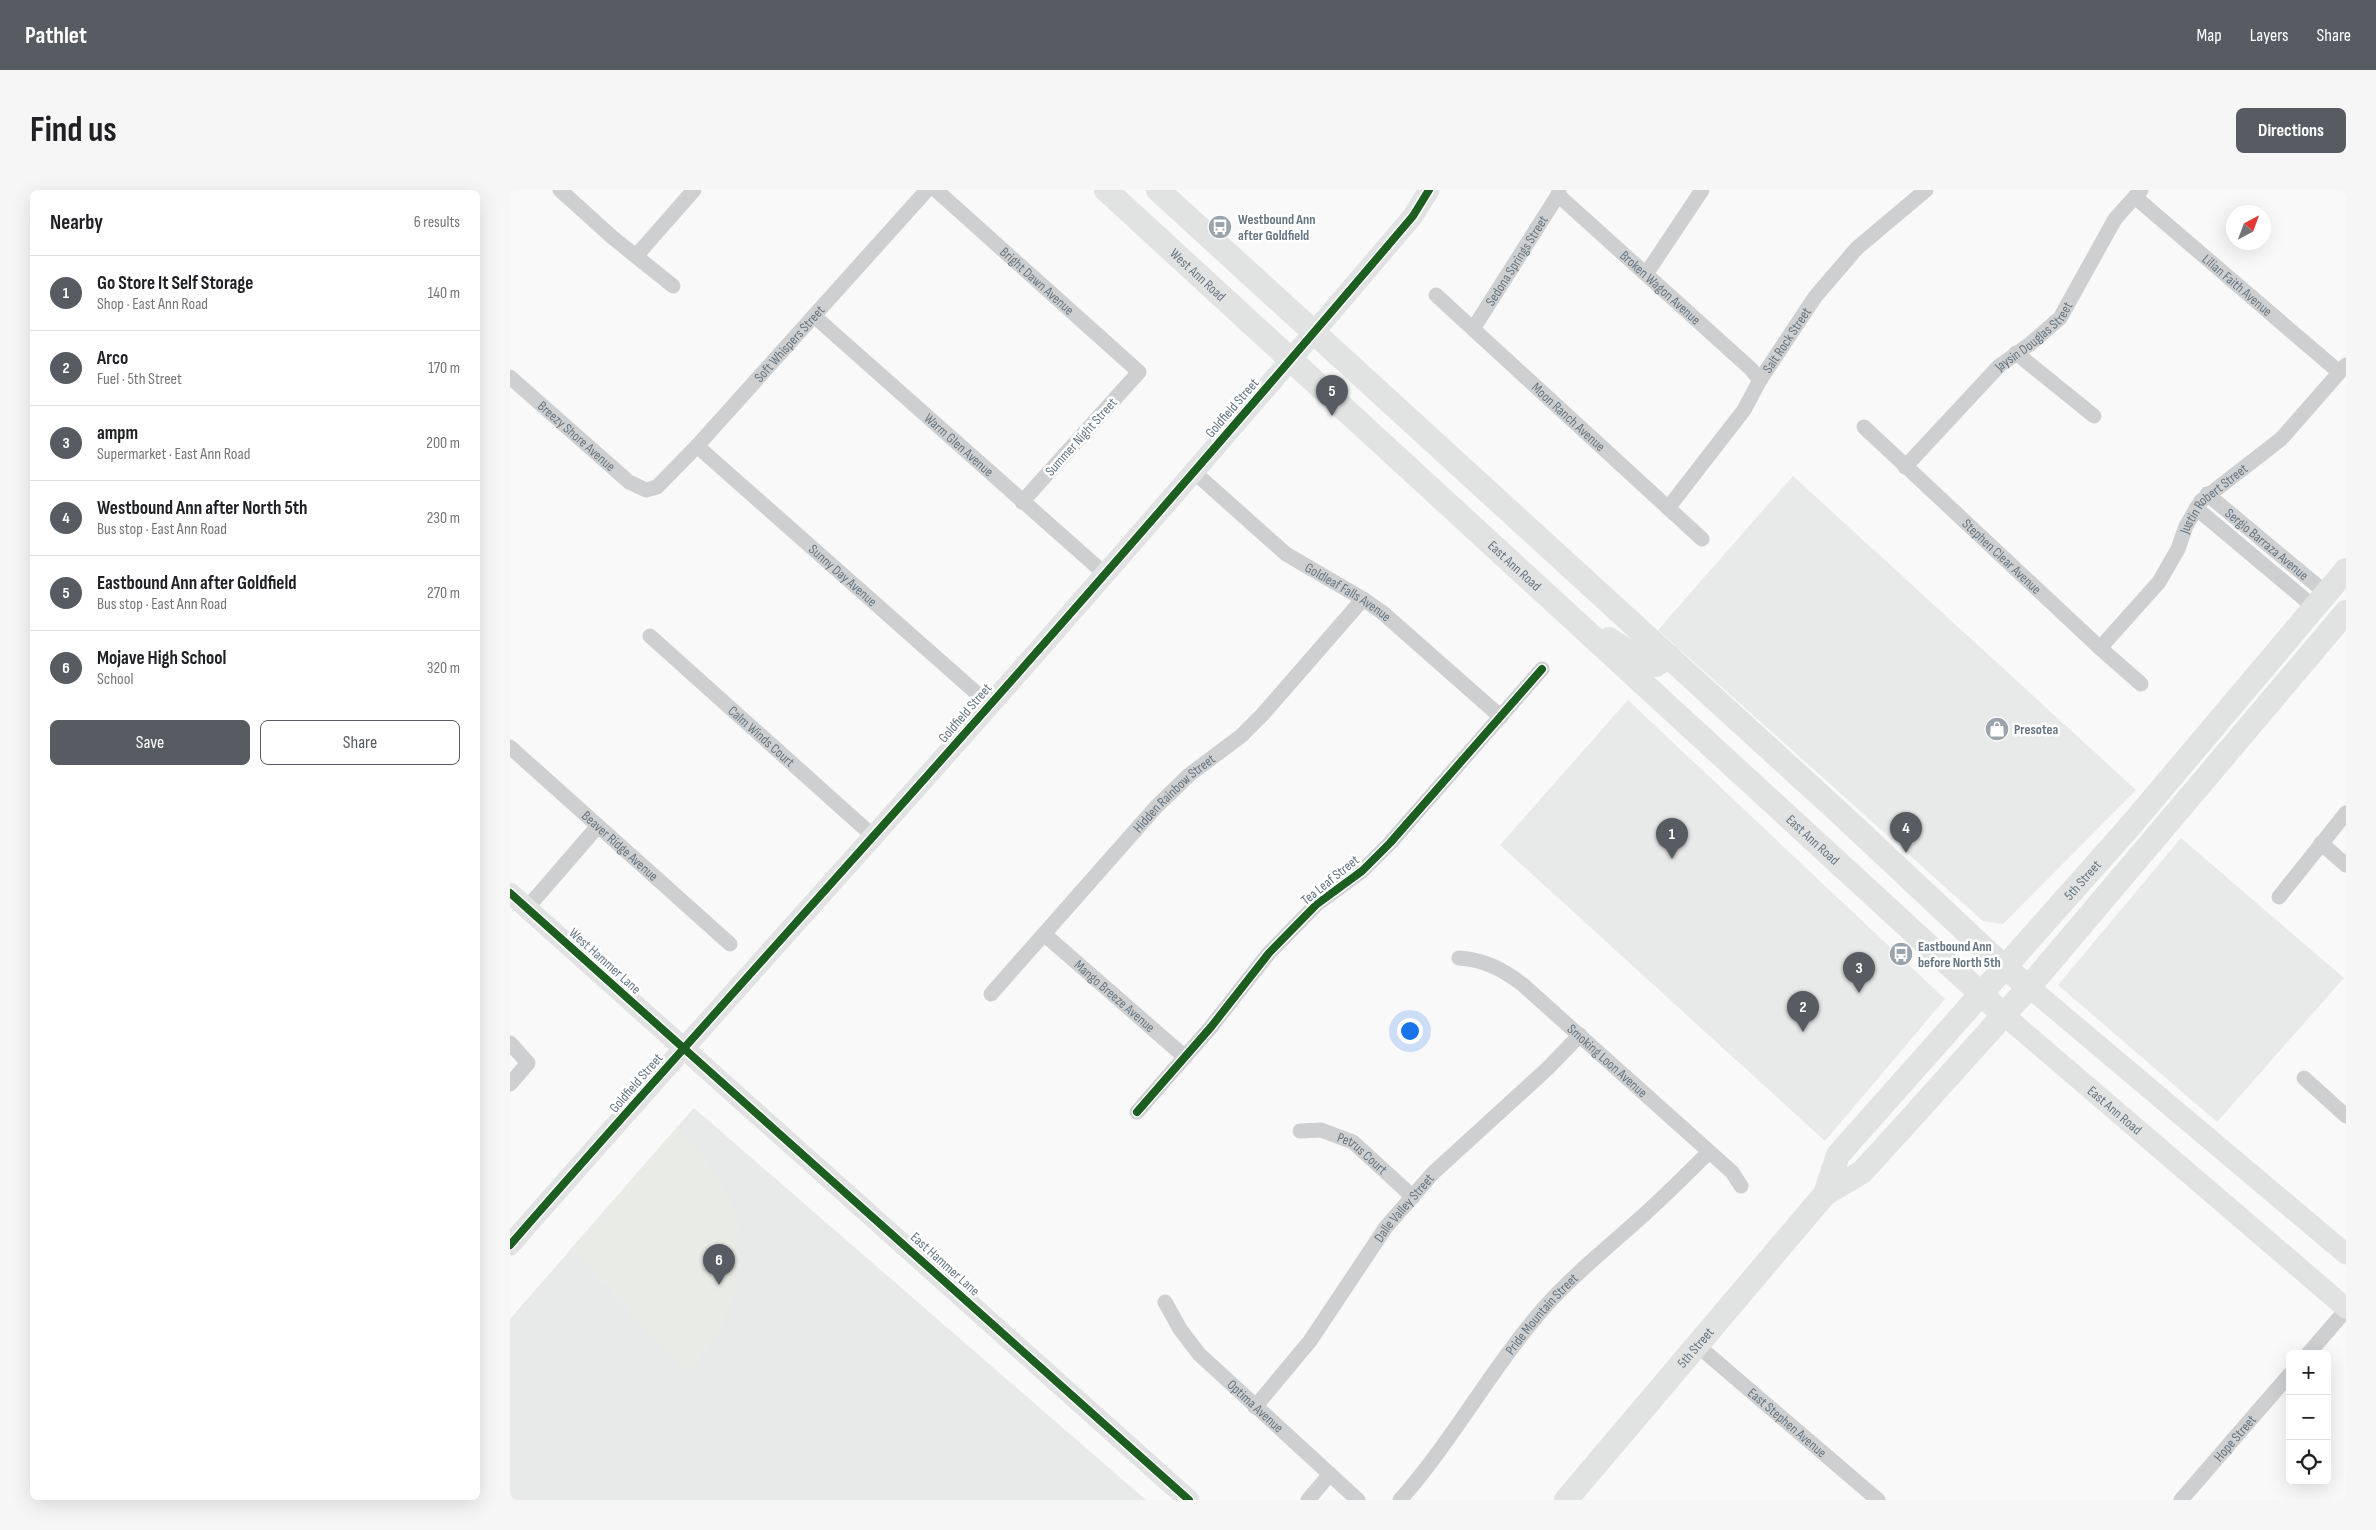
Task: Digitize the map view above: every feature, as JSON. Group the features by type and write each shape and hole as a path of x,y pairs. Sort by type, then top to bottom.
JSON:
{"main road":[{"name":"West Ann Road","path":"1106,190 1290,360"},
{"path":"1158,190 1669,656 2004,967 2029,986"},
{"name":"East Ann Road","path":"1290,360 2004,1014"},
{"name":"5th Street","path":"1825,1194 1838,1155 2131,825 2329,598 2346,570"},
{"path":"2329,598 2343,621"},
{"path":"2278,694 2305,637 2316,622 2329,598"},
{"path":"1566,614 1645,662 1656,665 1669,656"},
{"name":"5th Street","path":"1566,1500 1825,1194 1862,1172 2029,986 2278,694 2343,621"}],"street":[{"path":"560,190 673,286"},
{"path":"636,256 694,190"},
{"name":"Soft Whispers Street","path":"646,490 657,487 697,446 927,190"},
{"name":"Bright Dawn Avenue","path":"936,190 1139,372"},
{"name":"Goldfield Street","path":"510,1245 990,705 1194,472 1413,216 1429,190"},
{"path":"1646,274 1702,190"},
{"name":"Salt Rock Street","path":"1668,508 1744,410 1760,380 1815,297 1857,248 1926,190"},
{"name":"Broken Wagon Avenue","path":"1559,193 1751,369 1760,380"},
{"name":"Sedona Springs Street","path":"1473,329 1559,193"},
{"name":"Jaysin Douglas Street","path":"1905,467 1986,380 2060,318 2115,219 2138,194"},
{"name":"Lilian Faith Avenue","path":"2138,194 2343,368"},
{"name":"Moon Ranch Avenue","path":"1436,295 1702,539"},
{"name":"Warm Glen Avenue","path":"814,316 1105,574"},
{"path":"2016,353 2094,416"},
{"name":"Justin Robert Street","path":"2100,648 2159,582 2178,549 2196,508 2207,494 2281,438 2343,368"},
{"name":"Summer Night Street","path":"1022,502 1139,372"},
{"name":"Breezy Shore Avenue","path":"510,377 629,482 646,490"},
{"name":"Stephen Clear Avenue","path":"1864,427 2100,648 2142,684"},
{"name":"Sunny Day Avenue","path":"697,446 990,705"},
{"name":"Goldleaf Falls Avenue","path":"1194,472 1286,554 1363,599 1383,613 1501,717"},
{"name":"Sergio Barraza Avenue","path":"2207,494 2329,598"},
{"name":"Sergio Barraza Avenue","path":"2196,508 2329,598"},
{"name":"Hidden Rainbow Street","path":"991,994 1156,806 1189,775 1240,736 1263,714 1363,599"},
{"name":"Calm Winds Court","path":"650,636 873,836"},
{"name":"Tea Leaf Street","path":"1137,1112 1185,1057 1269,952 1317,904 1362,871 1390,843 1542,669"},
{"name":"Beaver Ridge Avenue","path":"510,747 730,944"},
{"path":"2279,897 2320,843 2346,813"},
{"path":"527,908 598,826"},
{"path":"2320,843 2346,865"},
{"name":"West Hammer Lane","path":"510,893 684,1047"},
{"name":"Mango Breeze Avenue","path":"1044,934 1185,1057"},
{"name":"Smoking Loon Avenue","path":"1459,958 1479,960 1510,975 1580,1035 1732,1172 1741,1186"},
{"path":"2029,986 2346,1254"},
{"name":"East Ann Road","path":"2004,1014 2346,1309"},
{"name":"Dalle Valley Street","path":"1255,1407 1310,1341 1368,1252 1413,1196 1434,1173 1548,1069 1580,1035"},
{"path":"510,1043 528,1063 510,1084"},
{"name":"East Hammer Lane","path":"684,1047 1189,1500"},
{"path":"2304,1078 2346,1116"},
{"name":"Petrus Court","path":"1300,1131 1321,1130 1352,1142 1413,1196"},
{"name":"Pride Mountain Street","path":"1400,1500 1454,1433 1511,1348 1544,1308 1573,1278 1665,1196 1709,1152"},
{"name":"Optima Avenue","path":"1165,1302 1180,1329 1199,1354 1358,1500"},
{"path":"2311,1350 2346,1309"},
{"name":"East Stephen Avenue","path":"1697,1345 1878,1500"},
{"name":"Hope Street","path":"2181,1500 2286,1379"},
{"path":"1308,1500 1330,1474"}],"shaded area":[{"path":"1793,476 2136,790 2003,924 1983,921 1658,630"},
{"path":"1628,700 1945,999 1825,1141 1500,845"},
{"path":"2181,838 2344,978 2217,1122 2058,985"},
{"path":"694,1108 1146,1500 510,1500 510,1319"},
{"path":"678,1126 718,1175 739,1221 736,1293 718,1337 688,1371 570,1250"}],"cycle path":[{"path":"510,1245 1160,511 1413,216 1429,190"},
{"path":"1137,1112 1211,1027 1269,953 1317,904 1362,871 1390,843 1542,669"},
{"path":"510,893 1189,1500"}],"place":[{"name":"Westbound Ann after Goldfield","path":"1220,227"},
{"name":"Eastbound Ann after Goldfield","path":"1332,416"},
{"name":"Presotea","path":"1997,729"},
{"name":"Westbound Ann after North 5th","path":"1906,853"},
{"name":"Go Store It Self Storage","path":"1672,859"},
{"name":"Eastbound Ann before North 5th","path":"1901,954"},
{"name":"ampm","path":"1859,993"},
{"name":"Arco","path":"1803,1032"},
{"name":"Mojave High School","path":"719,1285"}]}
